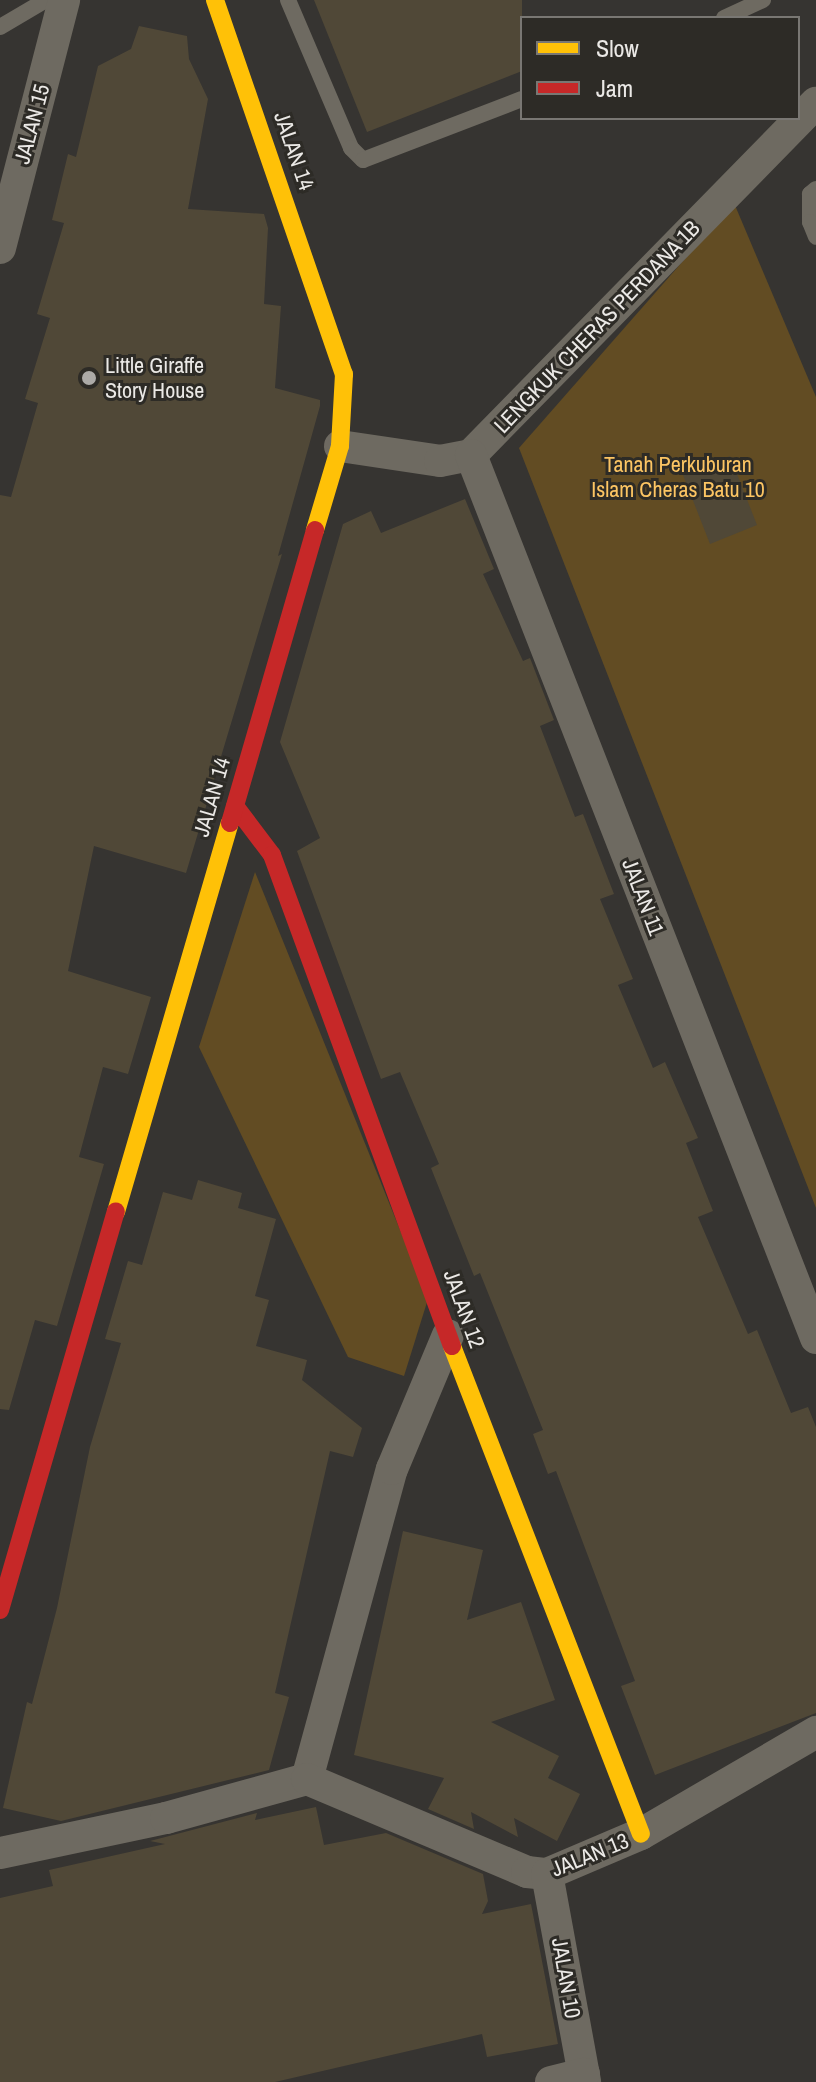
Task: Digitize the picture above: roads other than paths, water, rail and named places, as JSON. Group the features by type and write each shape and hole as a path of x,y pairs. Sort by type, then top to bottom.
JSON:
{"street":[{"name":"JALAN 15","path":"0,248 64,0"},
{"name":"JALAN 14","path":"0,1610 340,446 345,407 341,363 215,0"},
{"name":"LENGKUK CHERAS PERDANA 1B","path":"800,119 816,103"},
{"name":"LENGKUK CHERAS PERDANA 1B","path":"471,455 799,120"},
{"path":"340,446 440,461 471,455"},
{"name":"JALAN 11","path":"471,455 816,1338"},
{"name":"JALAN 12","path":"235,806 272,855 448,1335 641,1834"},
{"path":"0,1853 166,1818 307,1779 392,1469 448,1335"},
{"name":"JALAN 13","path":"307,1779 527,1872 547,1874 641,1834 816,1732"},
{"name":"JALAN 10","path":"547,1874 585,2078"},
{"path":"551,2082 585,2078"}],"lane":[{"path":"0,27 46,0"},
{"path":"288,0 351,148 363,160 520,100"},
{"path":"728,16 763,0"},
{"path":"816,189 810,194 810,222 816,237"}],"place":[{"name":"Little Giraffe Story House","path":"89,378"}],"park label":[{"name":"Tanah Perkuburan Islam Cheras Batu 10","path":"678,476"}]}
